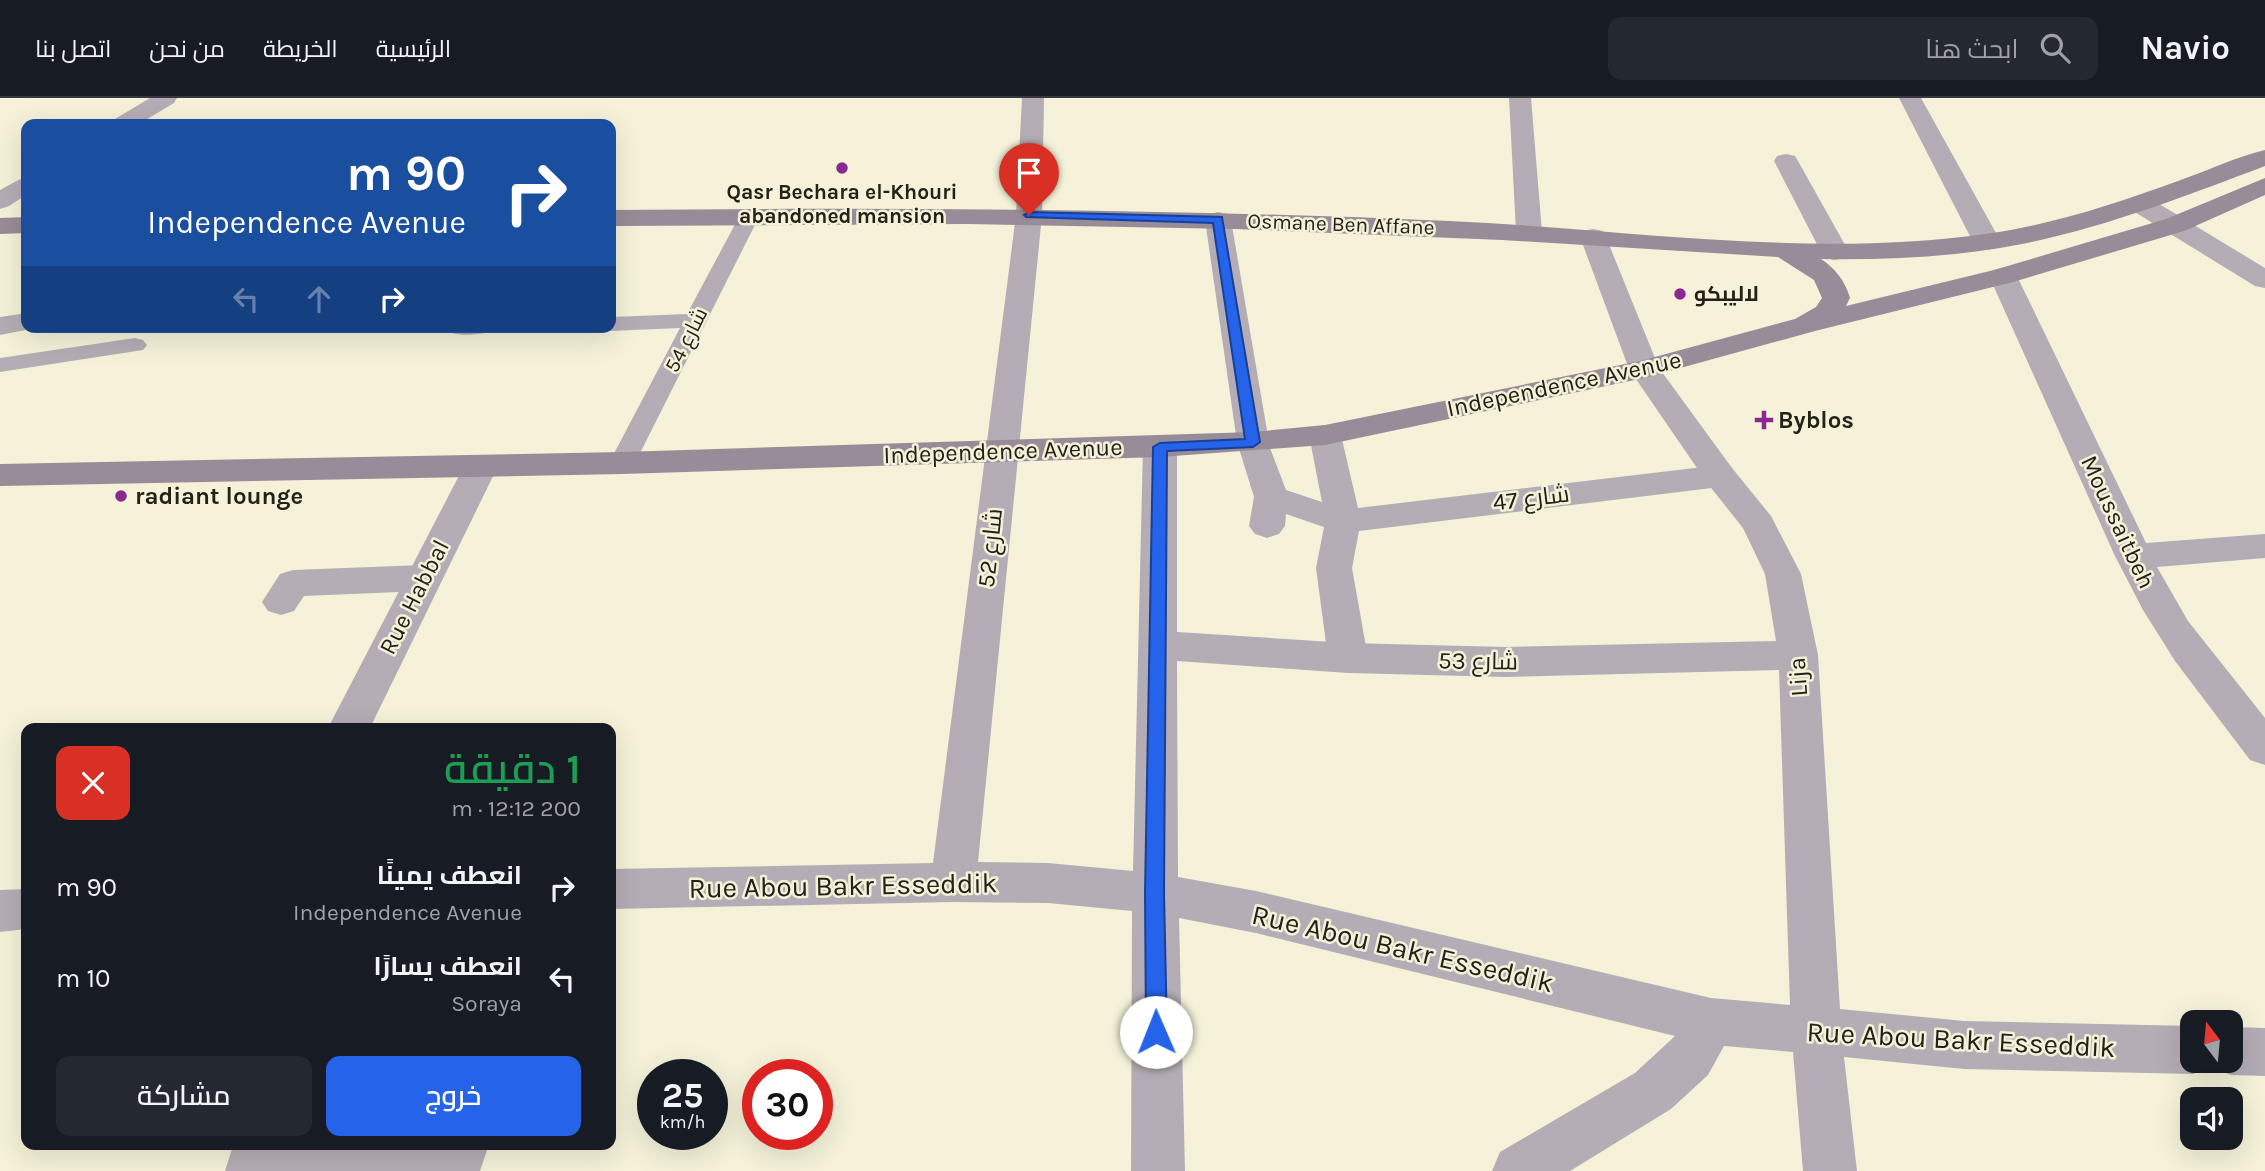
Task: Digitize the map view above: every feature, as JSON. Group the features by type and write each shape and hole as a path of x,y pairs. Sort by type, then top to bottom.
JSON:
{"main road":[{"path":"1987,242 2066,226 2142,205 2265,157"},
{"name":"Independence Avenue","path":"0,475 622,463 1160,447 1325,435 1644,369 1805,325 2003,276 2175,225 2265,186"},
{"name":"Osmane Ben Affane","path":"616,218 1029,215 1218,219 1529,232 1786,251 1835,252 1910,250 1987,242"},
{"path":"0,226 21,226"},
{"path":"1786,251 1818,269 1835,290 1836,298 1827,313 1805,325"}],"street":[{"path":"131,119 166,98"},
{"name":"شارع 52","path":"953,881 1029,215 1033,98"},
{"path":"1520,98 1529,232"},
{"path":"1910,98 1987,242"},
{"path":"1786,162 1835,252"},
{"path":"0,201 21,187"},
{"path":"2142,205 2265,280"},
{"path":"1218,219 1253,442"},
{"name":"Lija","path":"1593,237 1644,369 1720,476 1759,524 1772,546 1783,574 1798,655 1816,1032 1830,1171"},
{"name":"Moussaitbeh","path":"2003,276 2133,556 2166,619 2265,748"},
{"path":"0,326 21,324"},
{"path":"1325,435 1343,521 1334,568 1348,658"},
{"name":"شارع 47","path":"1253,442 1269,511 1343,521 1720,476"},
{"path":"1158,1171 1154,893 1160,447"},
{"name":"Rue Habbal","path":"351,723 481,466"},
{"path":"2133,556 2265,546"},
{"path":"281,602 293,583 423,578"},
{"name":"شارع 53","path":"1159,645 1348,658 1506,662 1798,655"},
{"name":"Rue Abou Bakr Esseddik","path":"616,889 953,881 1048,883 1154,893 1256,912 1711,1021 1964,1045 2180,1050"},
{"path":"0,911 21,909"},
{"path":"1519,1171 1653,1091 1690,1058 1711,1021"},
{"path":"2244,1051 2265,1052"},
{"path":"251,1168 454,1170 461,1150"}],"lane":[{"name":"شارع 54","path":"622,463 750,217"},
{"path":"616,324 695,321"},
{"path":"0,365 135,345"}],"place":[{"name":"Qasr Bechara el-Khouri abandoned mansion","path":"842,168"},
{"name":"لاليبكو","path":"1680,294"},
{"name":"Byblos","path":"1764,420"},
{"name":"radiant lounge","path":"121,496"}],"route":[{"path":"1029,215 1218,219 1253,442 1160,447 1154,893 1156,1032"}]}
